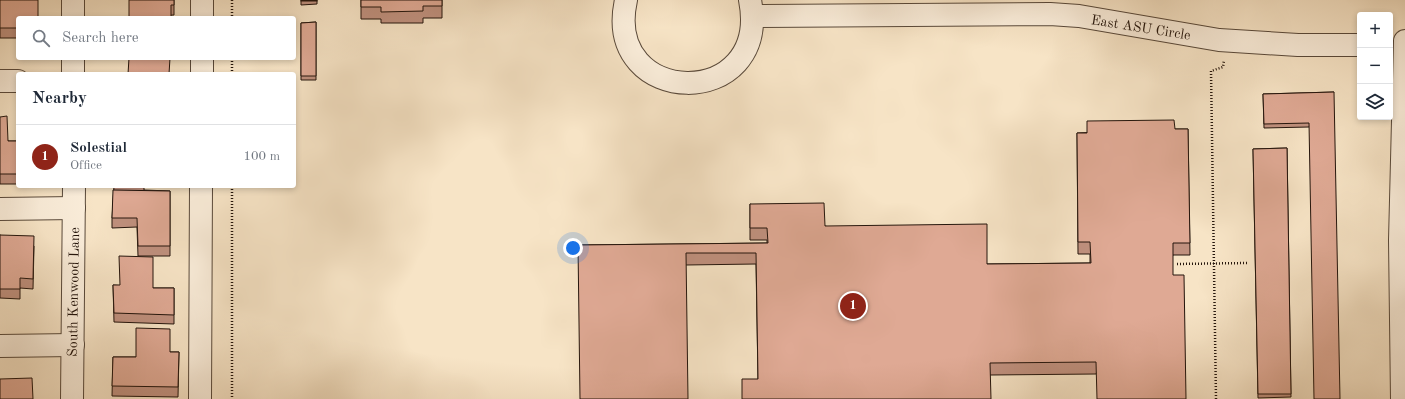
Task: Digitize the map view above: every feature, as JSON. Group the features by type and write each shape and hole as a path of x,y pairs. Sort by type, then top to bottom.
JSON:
{"street":[{"path":"73,0 73,16"},
{"path":"202,0 202,16"},
{"name":"East ASU Circle","path":"626,0 622,15 624,34 631,52 643,67 659,78 677,83 696,84 715,78 732,68 744,53 751,35 752,8 1050,14 1079,16 1219,40 1298,45 1357,45"},
{"path":"1402,399 1400,240 1405,40"},
{"path":"1393,46 1405,46"},
{"path":"73,60 73,72"},
{"path":"202,60 202,72"},
{"path":"0,81 16,81"},
{"name":"South Kenwood Lane","path":"72,399 74,188"},
{"path":"200,399 201,188"},
{"path":"0,209 74,208"},
{"path":"0,346 72,346"}],"path":[{"path":"232,0 232,16"},
{"path":"1216,399 1211,71 1223,67 1224,58"},
{"path":"232,60 232,72"},
{"path":"232,188 232,399"},
{"path":"1177,264 1248,263"}],"building":[{"path":"0,0 38,0 38,16 16,16 16,28 0,28"},
{"path":"129,0 174,0 174,5 171,5 171,16 129,16"},
{"path":"317,0 317,1 301,1"},
{"path":"361,0 442,0 442,6 423,6 423,11 381,12 381,7 361,7"},
{"path":"316,22 316,76 301,76 301,23"},
{"path":"129,60 170,60 169,72 128,72"},
{"path":"1334,92 1340,399 1314,399 1309,123 1264,124 1263,94"},
{"path":"7,116 8,141 16,141 16,174 0,174 0,117"},
{"path":"1174,120 1175,129 1188,129 1190,243 1173,243 1173,275 1184,275 1186,399 1097,399 1096,362 990,363 991,399 742,399 742,379 758,379 756,253 686,253 688,399 580,399 578,245 768,243 767,228 750,228 750,204 824,203 825,226 987,224 987,264 1091,263 1090,242 1078,242 1077,133 1087,133 1087,121"},
{"path":"1287,148 1291,394 1258,394 1253,149"},
{"path":"113,190 170,191 170,246 138,246 137,218 112,218"},
{"path":"0,235 34,236 33,279 20,278 20,289 0,289"},
{"path":"119,256 153,257 153,288 174,288 174,315 114,313 113,285 120,285"},
{"path":"136,328 170,329 170,352 179,352 178,387 112,386 113,357 136,357"},
{"path":"32,378 33,399 0,399 0,379"}],"place":[{"name":"Solestial","path":"853,306"}]}
